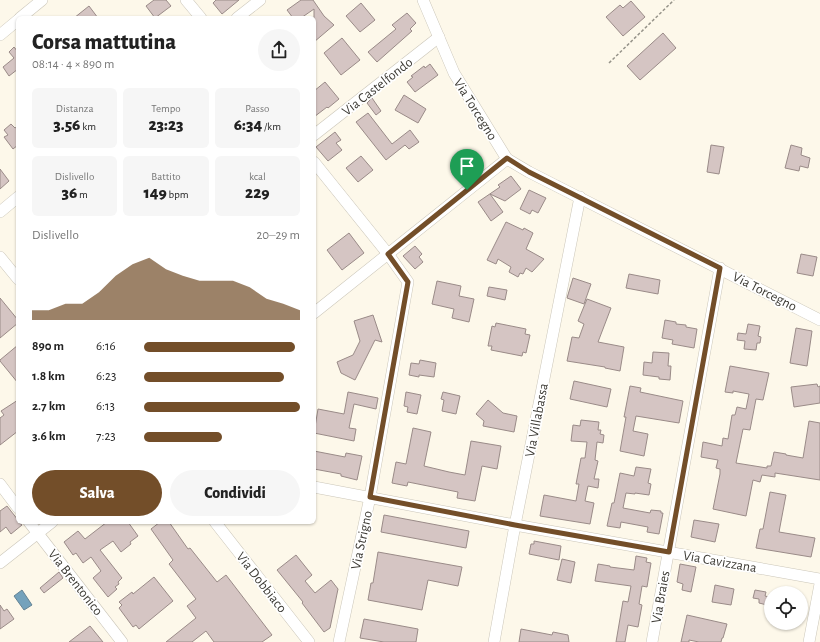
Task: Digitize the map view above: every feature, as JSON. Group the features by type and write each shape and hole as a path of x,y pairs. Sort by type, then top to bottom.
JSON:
{"street":[{"path":"22,16 42,0"},
{"path":"186,0 199,16"},
{"path":"240,16 260,0"},
{"name":"Via Torcegno","path":"423,0 454,73 507,158 529,172 820,320"},
{"path":"0,35 16,22"},
{"name":"Via Castelfondo","path":"316,133 439,37"},
{"path":"316,311 507,158"},
{"name":"Via Strigno","path":"316,164 388,254 408,282 370,497 339,642"},
{"name":"Via Villabassa","path":"494,642 515,525 580,198"},
{"path":"0,212 16,199"},
{"path":"0,257 16,277"},
{"name":"Via Braies","path":"652,642 720,268"},
{"path":"0,484 16,505"},
{"name":"Via Cavizzana","path":"316,487 515,525 820,578"},
{"name":"Via Brentonico","path":"31,524 122,642"},
{"path":"0,563 49,524"},
{"name":"Via Dobbiaco","path":"217,524 309,642"},
{"path":"809,642 820,584"}],"path":[{"path":"609,63 674,0"}],"water":[{"path":"22,590 32,605 24,610 14,596"}],"building":[{"path":"154,0 166,0 171,6 158,16 154,16 146,6"},
{"path":"216,0 239,0 222,14 213,3"},
{"path":"301,0 313,0 324,16 334,25 316,40 316,16 314,16 314,9 304,16 292,16 287,10"},
{"path":"631,1 645,17 623,36 606,17 620,5 623,8"},
{"path":"361,3 375,20 360,32 346,16"},
{"path":"89,6 96,16 76,16"},
{"path":"407,13 416,23 410,29 412,31 377,62 368,52 396,29 392,25"},
{"path":"663,33 676,48 640,80 627,66"},
{"path":"342,38 360,60 341,75 324,53"},
{"path":"14,47 16,50 16,71 9,76 3,67 14,58 9,52"},
{"path":"430,64 438,75 415,92 407,82 413,77 411,76 424,66 425,68"},
{"path":"325,82 339,99 316,115 316,89"},
{"path":"404,95 426,109 418,123 395,110"},
{"path":"372,98 381,111 376,115 367,103"},
{"path":"368,113 392,144 410,130 419,142 409,149 405,145 386,160 356,122"},
{"path":"11,124 16,127 16,147 13,149 4,137 8,135 4,130"},
{"path":"335,132 341,140 336,143 342,150 328,161 316,147"},
{"path":"711,145 724,147 719,174 707,172"},
{"path":"791,145 802,148 801,155 810,158 808,168 800,166 799,171 785,168"},
{"path":"361,156 373,170 358,182 346,168"},
{"path":"0,169 9,181 0,189"},
{"path":"511,176 521,189 505,201 490,194 503,212 491,221 478,202 500,187 498,185"},
{"path":"529,190 546,198 538,213 532,210 530,214 520,209"},
{"path":"506,222 523,230 524,228 533,233 526,249 544,259 532,272 526,268 523,274 520,273 518,277 509,272 511,267 498,259 496,264 487,260"},
{"path":"349,233 364,253 342,270 327,250"},
{"path":"415,246 422,254 419,257 423,262 415,269 403,256"},
{"path":"801,254 817,257 813,276 797,273"},
{"path":"629,274 660,280 658,294 626,288"},
{"path":"573,278 591,284 584,304 567,298"},
{"path":"437,281 461,286 459,296 474,299 469,322 452,318 454,309 432,304"},
{"path":"489,287 507,290 505,300 487,296"},
{"path":"0,298 16,318 16,325 0,338"},
{"path":"587,299 611,308 598,342 624,347 620,371 567,361 572,337 579,338 584,324 578,321"},
{"path":"373,315 382,342 375,340 355,380 341,373 337,362 353,355 360,341 354,321"},
{"path":"665,320 697,329 694,348 672,344 673,340 662,338"},
{"path":"496,323 526,329 525,334 530,335 526,353 523,352 522,356 491,350 492,346 488,346 492,326 495,327"},
{"path":"748,324 760,326 758,336 761,337 760,343 757,343 756,350 744,349 745,341 737,340 738,333 746,334"},
{"path":"796,328 812,331 807,366 790,363"},
{"path":"16,347 16,381 0,361"},
{"path":"653,352 669,353 668,366 671,366 670,380 643,375 644,362 652,363"},
{"path":"420,360 436,363 434,377 409,375 411,363 419,364"},
{"path":"730,366 769,373 763,400 756,399 750,430 743,429 736,463 767,468 767,466 771,466 774,452 803,458 809,421 820,423 820,480 775,473 775,477 762,475 760,482 753,480 746,516 713,509 720,474 720,469 716,468 718,460 701,457 703,442 722,446 723,438 728,439 732,415 735,415 737,407 746,409 749,394 733,391 733,393 725,392"},
{"path":"574,381 611,389 607,407 570,399"},
{"path":"817,384 818,387 820,386 820,403 794,407 791,387"},
{"path":"630,386 641,388 640,392 683,401 679,423 636,416 633,431 648,434 644,456 620,451 626,417 624,417"},
{"path":"348,392 378,398 376,409 354,404 349,428 356,429 354,441 316,433 318,409 344,414"},
{"path":"406,392 421,395 417,414 407,412 408,407 404,406"},
{"path":"443,392 460,396 456,414 442,411 444,400 441,399"},
{"path":"488,400 503,413 517,416 514,432 483,426 484,421 476,414"},
{"path":"16,401 16,433 0,445 0,418 4,415 1,411"},
{"path":"581,420 599,422 598,430 601,430 600,434 604,435 603,443 597,442 595,460 598,461 594,479 599,479 598,488 588,486 585,501 594,503 590,524 540,516 544,495 576,501 579,484 576,484 581,458 585,458 587,442 571,441 573,425 580,426"},
{"path":"413,428 431,432 424,466 449,472 465,475 471,441 501,446 497,469 482,466 475,501 457,498 458,492 408,482 407,486 392,483 396,462 406,464"},
{"path":"316,451 345,457 346,453 362,456 357,480 341,476 341,474 316,469"},
{"path":"636,467 651,469 648,483 651,484 649,495 626,493 623,508 650,513 651,510 661,511 661,513 663,513 659,534 647,532 648,527 621,522 620,528 607,526 612,503 614,503 620,473 634,476"},
{"path":"770,492 786,495 779,532 815,538 811,557 756,548 760,529 763,529"},
{"path":"7,506 16,517 16,524 22,525 11,534 6,527 0,532 0,511"},
{"path":"384,515 469,531 466,548 381,532"},
{"path":"694,520 719,524 715,542 691,537"},
{"path":"104,524 129,524 138,536 121,552 113,541 100,550 122,578 118,582 119,584 115,587 117,589 108,597 93,578 101,571 91,557 83,563 76,553 73,555 64,542 78,531 85,539"},
{"path":"157,524 170,524 188,549 190,548 217,582 226,575 272,635 262,642 214,642 206,631 192,642 166,642 196,618 187,606 196,599 169,564 173,560 151,529"},
{"path":"534,541 561,546 559,560 529,554 531,544 534,544"},
{"path":"378,552 462,567 458,586 428,580 422,610 368,600 371,583 373,583"},
{"path":"296,555 312,575 305,581 315,593 331,580 338,589 330,628 324,632 302,603 303,602 277,570"},
{"path":"636,556 647,558 646,562 651,563 647,587 642,586 639,604 642,605 638,627 628,625 625,642 616,642 623,601 628,602 631,586 595,581 598,564 634,570"},
{"path":"562,559 575,562 571,583 557,580"},
{"path":"680,564 696,567 691,592 682,590 683,584 677,582"},
{"path":"59,572 63,578 44,593 40,588"},
{"path":"154,577 173,601 139,629 136,625 133,627 119,608 122,605 119,602 132,592 133,594"},
{"path":"715,585 734,589 731,605 712,602"},
{"path":"755,590 764,592 764,604 759,603 759,599 753,598"},
{"path":"0,605 4,611 7,609 14,619 0,629"},
{"path":"687,615 727,624 721,642 699,642 689,640 689,642 681,642"},
{"path":"364,619 418,629 416,642 384,642 360,638"},
{"path":"90,626 103,642 69,642"},
{"path":"521,629 552,635 553,632 568,635 569,642 519,642"}],"route":[{"path":"507,158 529,172 720,268 669,552 515,525 370,497 408,282 388,254 467,190 507,158"}]}
